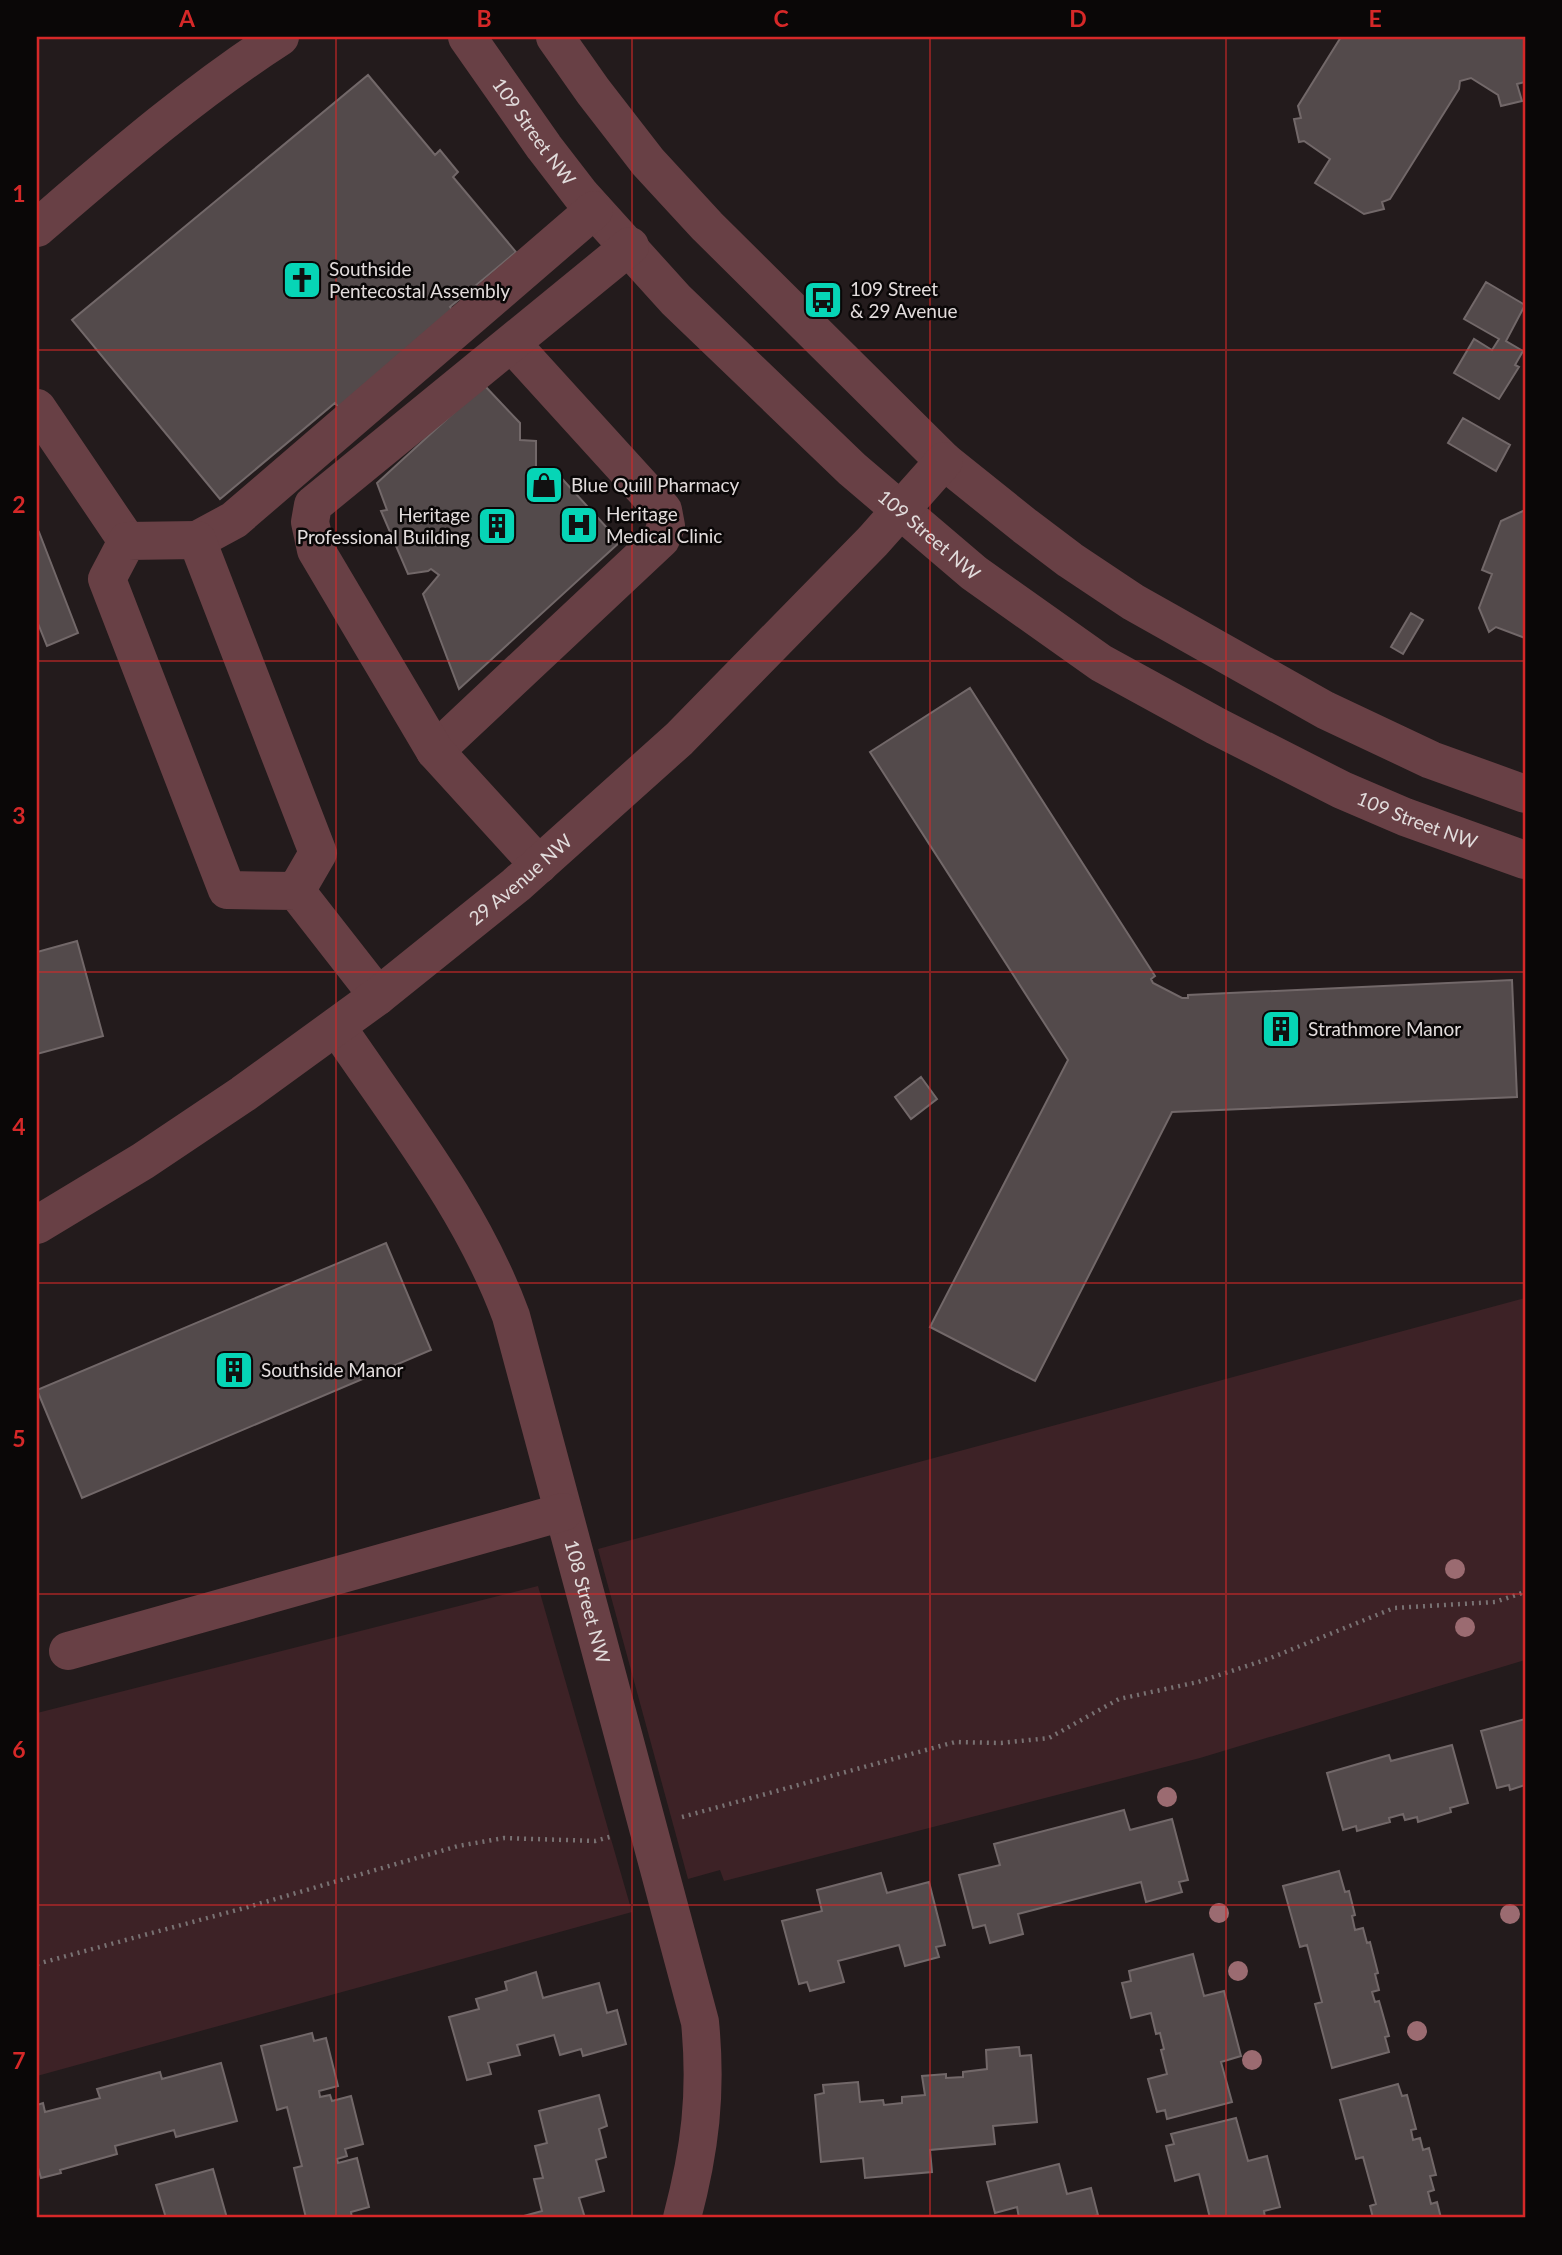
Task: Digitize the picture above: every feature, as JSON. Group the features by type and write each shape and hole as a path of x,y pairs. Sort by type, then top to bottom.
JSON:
{"street":[{"path":"37,228 113,162 220,78 280,37"},
{"name":"109 Street NW","path":"467,37 544,148 594,210 630,246 676,300 747,370 901,511 974,573 1101,663 1145,688 1342,790 1405,817 1525,860"},
{"path":"555,37 648,162 770,290 944,461 1070,560 1133,602 1325,710 1419,754 1525,794"},
{"path":"127,541 197,540 234,520 594,210"},
{"path":"539,865 435,751 316,550 310,522 313,505 630,246"},
{"path":"435,751 661,539 666,526 663,510 512,344"},
{"path":"37,408 127,541"},
{"name":"29 Avenue NW","path":"37,1225 188,1132 337,1027 438,950 539,865 679,739 901,511 944,461"},
{"path":"197,540 317,853 296,891"},
{"path":"127,541 107,579 227,890 296,891"},
{"path":"296,891 378,996"},
{"name":"108 Street NW","path":"337,1027 444,1182 498,1282 511,1316 700,2022 704,2059 702,2125 682,2218"},
{"path":"68,1651 564,1512"}],"path":[{"path":"685,1816 955,1742 1001,1743 1049,1738 1119,1699 1198,1682 1268,1659 1394,1608 1495,1602 1525,1592"},
{"path":"37,1964 235,1911 458,1846 504,1838 595,1841 612,1836"}],"shaded area":[{"path":"1525,1298 1525,1660 1200,1758 724,1881 720,1870 688,1879 598,1549"},
{"path":"538,1586 632,1912 37,2076 37,1713"}],"building":[{"path":"1341,37 1525,37 1525,82 1517,84 1522,101 1501,106 1498,95 1471,78 1460,81 1459,89 1390,199 1382,202 1384,209 1364,214 1315,183 1330,159 1304,141 1299,142 1294,119 1301,118 1298,106"},
{"name":"Southside Pentecostal Assembly","path":"368,75 435,155 440,150 458,172 453,177 516,252 450,307 454,312 339,408 335,403 220,499 72,320"},
{"path":"1486,282 1525,305 1506,341 1523,351 1515,365 1519,367 1499,399 1454,373 1474,339 1492,350 1499,339 1464,319"},
{"name":"Heritage Professional Building","path":"484,385 520,423 520,440 536,441 536,468 545,478 554,470 620,542 459,689 423,594 439,575 431,569 408,574 381,511 387,510 377,483"},
{"path":"1463,418 1510,445 1496,471 1448,443"},
{"path":"1525,510 1525,638 1496,627 1489,632 1479,608 1492,574 1482,570 1501,521"},
{"path":"39,532 78,633 47,646 37,621"},
{"path":"1411,613 1423,620 1403,654 1391,647"},
{"name":"Strathmore Manor","path":"970,688 1155,976 1151,979 1153,983 1182,998 1188,998 1188,995 1512,980 1517,1097 1172,1112 1035,1381 930,1327 1068,1060 870,752"},
{"path":"77,941 103,1036 37,1054 37,952"},
{"path":"921,1077 937,1099 911,1119 895,1097"},
{"name":"Southside Manor","path":"386,1243 431,1350 82,1498 37,1390"},
{"path":"1525,1719 1525,1785 1510,1790 1509,1785 1497,1788 1481,1731"},
{"path":"1452,1745 1468,1803 1450,1808 1451,1812 1418,1822 1417,1817 1405,1820 1403,1814 1389,1818 1390,1822 1357,1831 1356,1826 1343,1830 1327,1773 1389,1755 1391,1761"},
{"path":"1124,1810 1130,1830 1172,1819 1188,1880 1179,1882 1182,1892 1146,1902 1141,1882 1018,1914 1023,1934 990,1943 985,1925 973,1928 959,1875 1000,1865 994,1844"},
{"path":"1339,1871 1345,1892 1349,1891 1355,1915 1352,1916 1355,1930 1363,1928 1367,1943 1370,1942 1378,1973 1375,1974 1379,1990 1372,1992 1375,2002 1379,2001 1389,2036 1385,2037 1389,2052 1332,2068 1315,2004 1322,2002 1307,1945 1300,1947 1283,1886"},
{"path":"881,1873 887,1893 929,1882 945,1945 936,1947 939,1957 905,1966 899,1945 838,1961 844,1982 810,1991 807,1982 799,1984 782,1921 822,1911 817,1890"},
{"path":"1193,1954 1204,1996 1224,1991 1241,2056 1221,2062 1232,2102 1167,2119 1165,2110 1157,2112 1148,2079 1167,2074 1160,2033 1156,2034 1151,2013 1131,2018 1122,1983 1131,1981 1129,1971"},
{"path":"536,1972 543,1998 599,1983 607,2013 617,2010 626,2044 583,2056 581,2049 560,2055 554,2035 517,2045 520,2055 488,2063 491,2074 467,2080 449,2017 479,2009 476,1999 507,1990 505,1982"},
{"path":"312,2033 314,2041 326,2038 338,2086 319,2091 320,2097 330,2095 332,2101 351,2096 363,2144 345,2149 347,2156 337,2159 338,2163 357,2158 369,2207 351,2212 352,2218 306,2218 294,2168 302,2166 287,2107 277,2110 261,2046"},
{"path":"1019,2047 1020,2056 1031,2055 1037,2122 993,2126 995,2144 930,2150 932,2172 865,2178 863,2158 821,2162 815,2095 824,2093 823,2085 858,2082 860,2102 883,2100 884,2105 902,2103 902,2097 925,2095 922,2076 946,2074 946,2078 963,2077 963,2072 987,2069 986,2050"},
{"path":"221,2063 237,2121 176,2137 174,2130 115,2146 117,2154 41,2178 37,2164 37,2105 43,2103 45,2112 100,2098 97,2089 160,2072 162,2079"},
{"path":"1398,2084 1402,2096 1407,2095 1416,2129 1411,2130 1413,2140 1420,2138 1423,2150 1429,2148 1436,2175 1430,2176 1434,2190 1428,2192 1431,2204 1437,2202 1441,2218 1373,2218 1370,2206 1376,2204 1363,2157 1356,2159 1340,2100"},
{"path":"599,2095 607,2126 599,2129 606,2157 596,2160 604,2191 579,2198 585,2218 525,2218 524,2216 542,2211 534,2179 543,2178 535,2146 547,2143 539,2111"},
{"path":"1236,2118 1248,2161 1267,2156 1280,2207 1264,2211 1265,2218 1210,2218 1199,2174 1175,2181 1166,2146 1174,2144 1171,2134"},
{"path":"1059,2164 1067,2194 1091,2188 1098,2215 1087,2218 1019,2218 1017,2207 995,2213 987,2182"},
{"path":"213,2169 227,2218 166,2218 156,2185"}],"place":[{"name":"Southside Pentecostal Assembly","path":"302,280"},
{"name":"109 Street & 29 Avenue","path":"823,300"},
{"name":"Blue Quill Pharmacy","path":"544,485"},
{"name":"Heritage Medical Clinic","path":"579,525"},
{"name":"Heritage Professional Building","path":"497,526"},
{"name":"Strathmore Manor","path":"1281,1029"},
{"name":"Southside Manor","path":"234,1370"}]}
